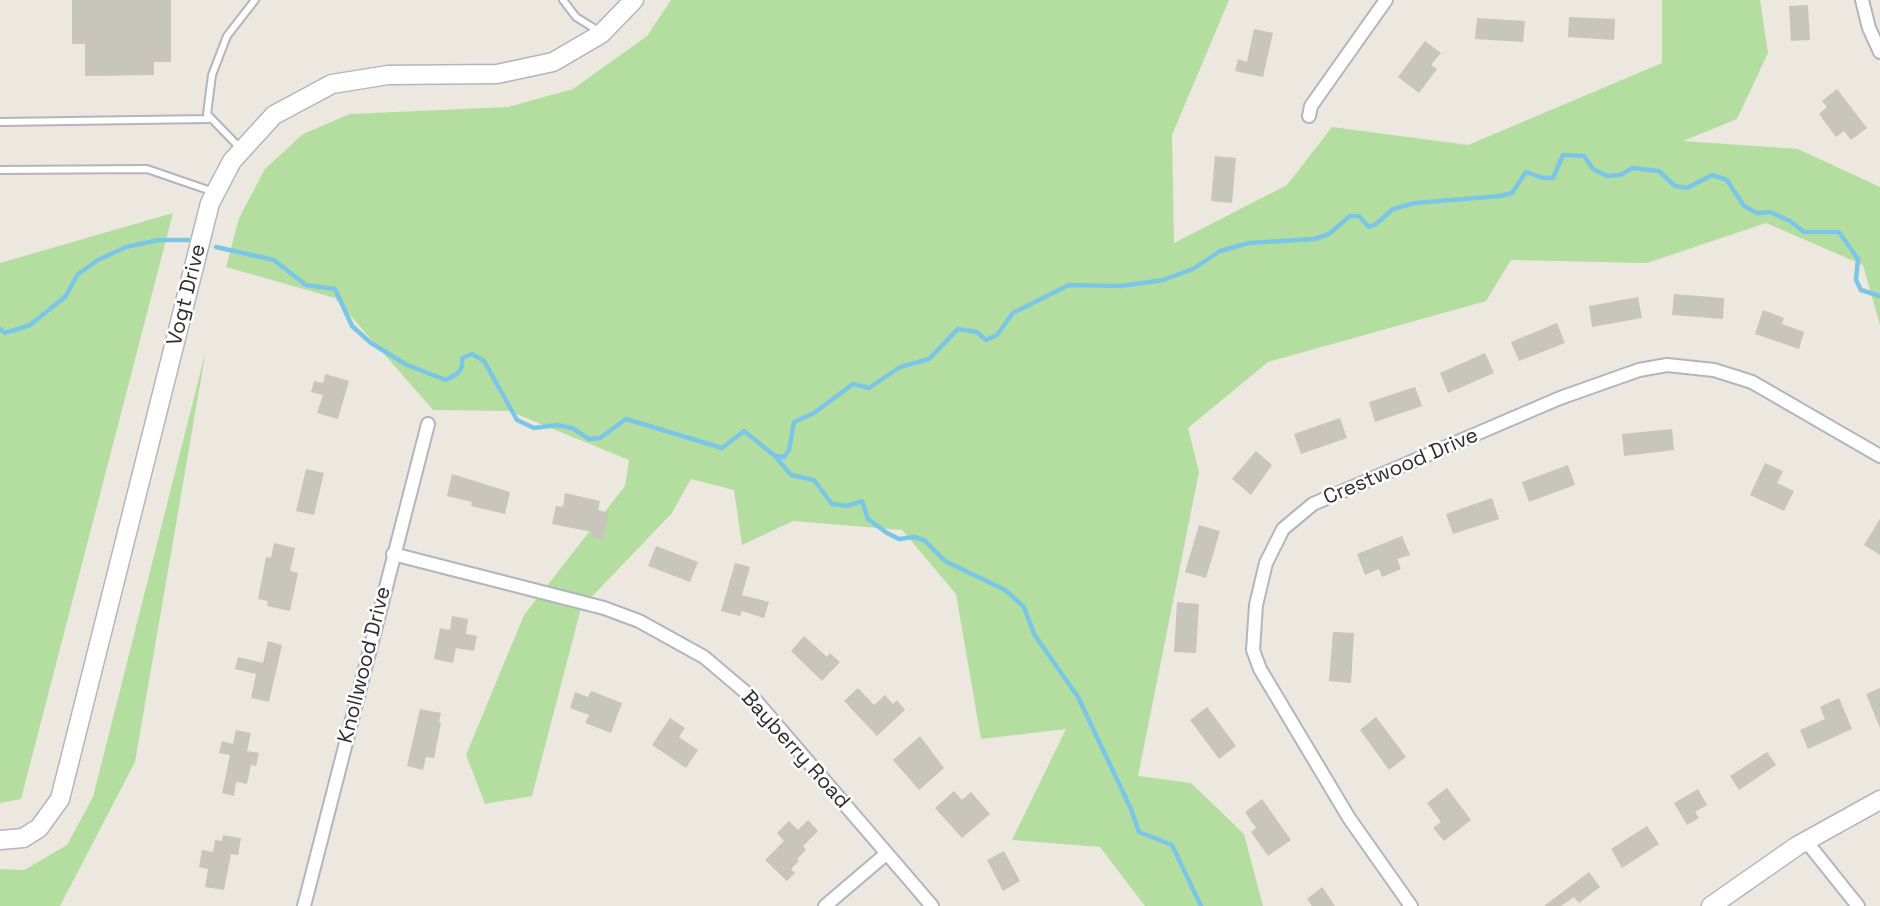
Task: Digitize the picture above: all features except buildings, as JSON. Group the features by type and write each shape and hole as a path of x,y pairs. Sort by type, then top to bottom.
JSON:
{"street":[{"name":"Vogt Drive","path":"0,840 23,838 38,828 48,819 60,799 192,273 216,192 241,149 274,115 332,84 388,75 516,72 553,62 601,34 634,0"},
{"path":"1309,116 1311,106 1386,0"},
{"path":"1862,0 1869,28 1880,52"},
{"name":"Crestwood Drive","path":"1411,906 1349,818 1271,691 1256,660 1253,632 1256,605 1266,562 1283,529 1313,504 1560,398 1639,370 1667,365 1714,370 1752,382 1880,457"},
{"name":"Knollwood Drive","path":"304,906 428,424"},
{"name":"Bayberry Road","path":"393,554 604,608 639,621 704,657 756,701 932,906"},
{"path":"1711,906 1806,841 1880,800"},
{"path":"1806,841 1858,906"},
{"path":"825,906 886,853"}],"lane":[{"path":"208,119 212,75 227,36 255,0"},
{"path":"563,0 576,17 601,34"},
{"path":"0,122 208,119 241,149"},
{"path":"0,170 147,169 216,192"}],"green space":[{"path":"671,0 1229,0 1172,135 1174,243 1287,185 1332,127 1468,145 1662,63 1662,0 1760,0 1768,53 1737,119 1683,141 1798,149 1880,187 1880,325 1863,265 1766,223 1647,263 1511,260 1486,301 1268,362 1188,428 1199,472 1138,776 1191,783 1244,834 1263,906 1145,906 1100,847 1012,840 1066,729 981,739 956,594 902,530 793,521 742,545 734,490 691,479 672,513 581,608 532,796 485,804 466,755 524,615 625,486 629,460 509,411 433,410 335,298 226,267 239,218 265,169 303,134 350,114 508,107 573,89 647,36"},
{"path":"173,213 21,799 0,803 0,263"},
{"path":"206,350 135,762 60,906 0,906 0,869 24,870 67,845 93,797"}],"waterway":[{"path":"216,247 274,260 306,285 335,289 352,326 371,343 407,365 446,380 457,374 462,367 462,358 472,354 484,361 517,420 534,428 557,425 572,428 589,439 600,438 626,419 722,448 744,431 775,456 784,457 789,450 794,422 814,413 853,384 869,388 900,367 929,359 958,329 977,332 986,340 997,335 1013,313 1069,285 1121,286 1163,280 1193,269 1220,251 1249,243 1314,239 1329,234 1350,216 1359,216 1369,227 1393,209 1415,203 1512,193 1526,172 1543,178 1553,178 1563,155 1584,156 1593,169 1607,176 1620,175 1633,168 1659,171 1675,186 1687,188 1712,175 1727,180 1744,206 1757,213 1770,212 1790,221 1804,232 1839,232 1858,259 1856,280 1861,290 1880,296"},
{"path":"0,329 5,333 30,325 65,297 78,274 98,260 126,247 159,240 188,240"},
{"path":"776,457 791,475 814,480 832,504 847,506 862,501 868,519 887,533 899,539 914,537 924,540 945,561 1005,590 1024,607 1034,634 1078,697 1131,809 1139,832 1172,845 1201,906"}]}
